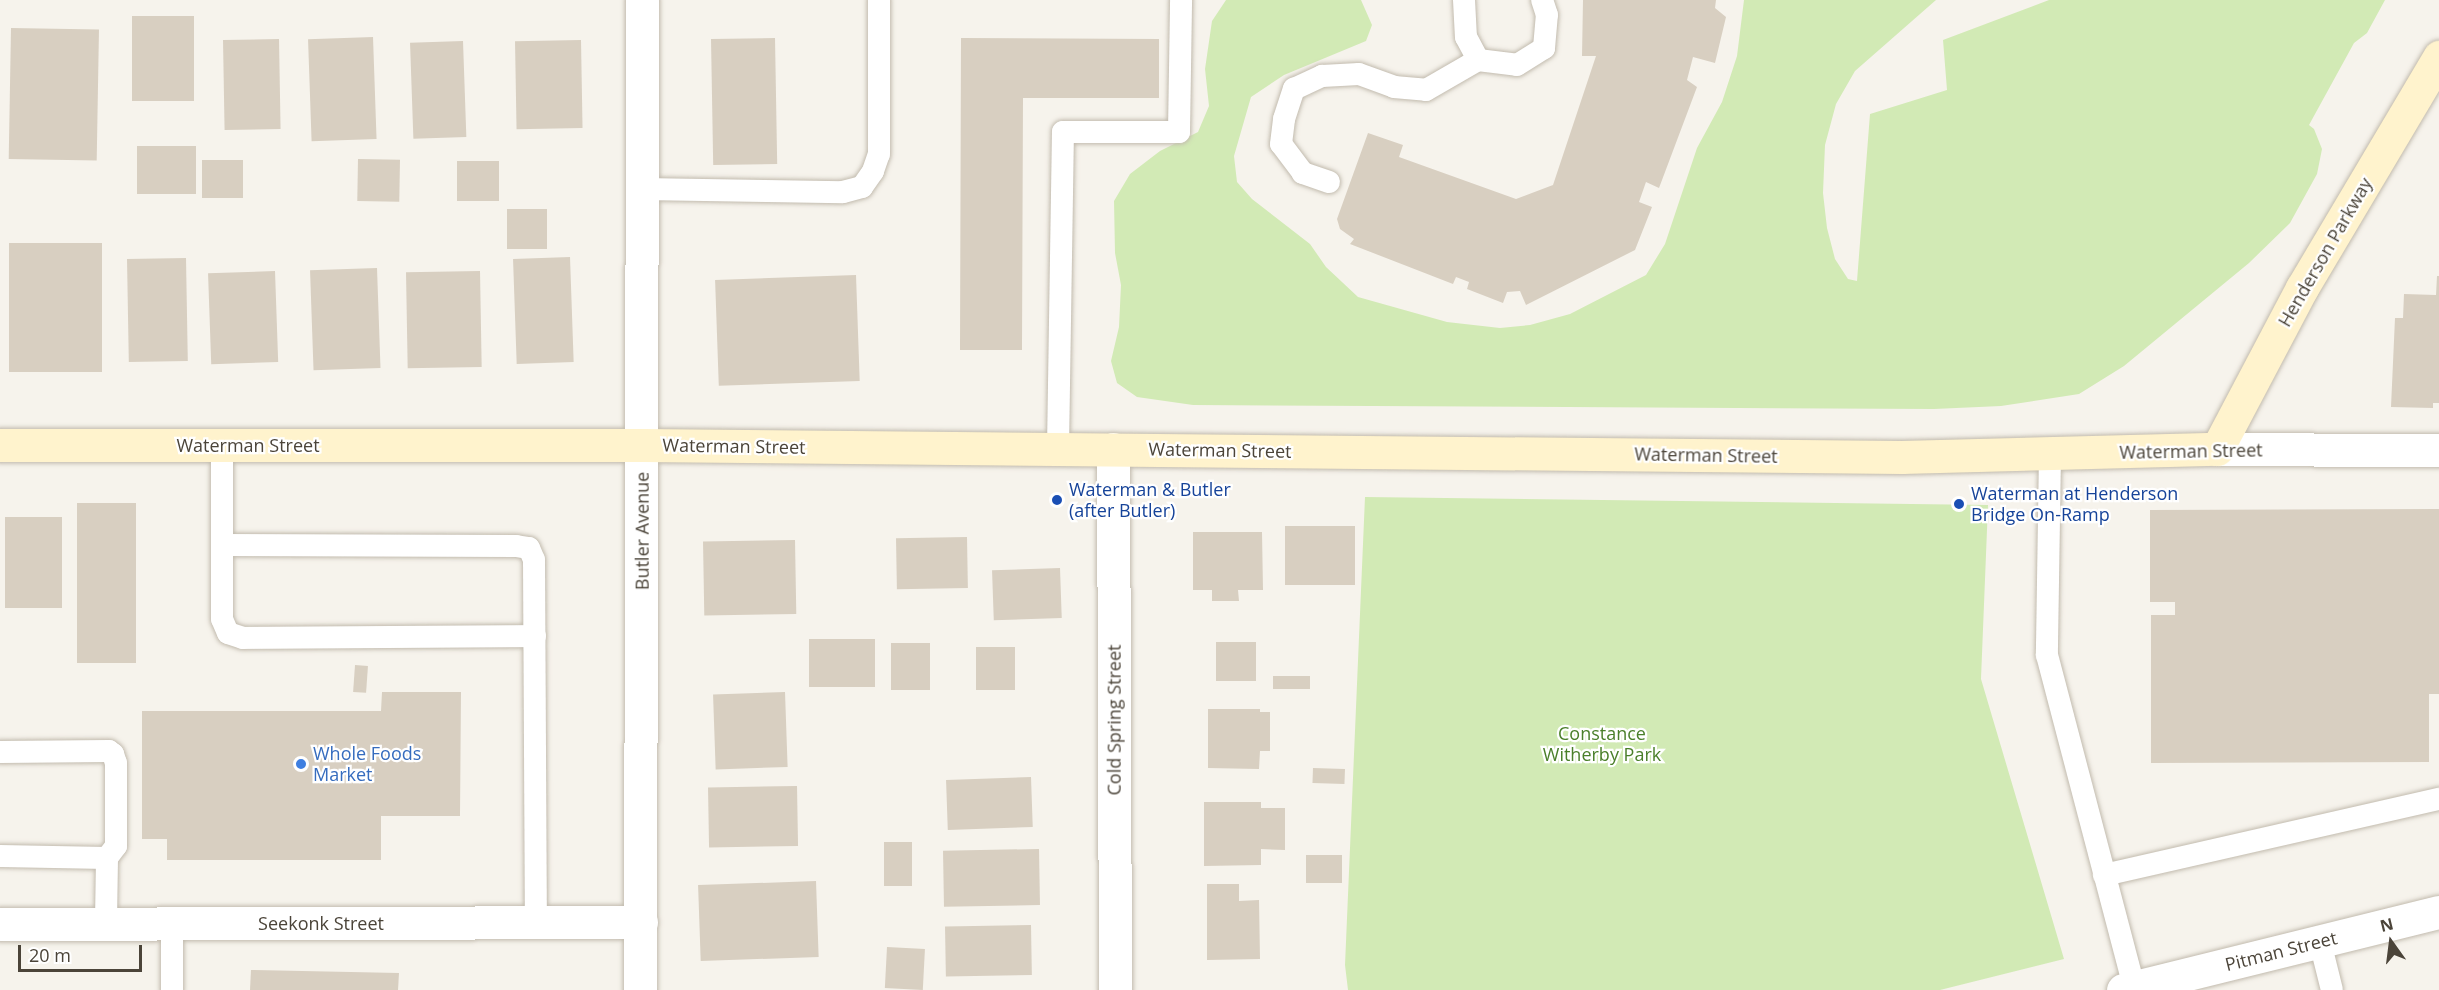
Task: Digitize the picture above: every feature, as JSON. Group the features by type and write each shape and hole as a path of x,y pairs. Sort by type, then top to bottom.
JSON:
{"main road":[{"name":"Henderson Parkway","path":"2217,449 2302,288 2439,57"},
{"name":"Waterman Street","path":"0,445 642,445 1901,457 2217,449"}],"street":[{"name":"Butler Avenue","path":"640,990 642,0"},
{"name":"Cold Spring Street","path":"1113,449 1115,990"},
{"name":"Waterman Street","path":"2217,449 2439,450"},
{"name":"Pitman Street","path":"2128,989 2439,912"},
{"name":"Seekonk Street","path":"0,924 641,922"}],"lane":[{"path":"642,189 843,192 862,187 873,171 879,153 879,0"},
{"path":"1058,448 1063,132 1179,132 1181,0"},
{"path":"1464,0 1466,37 1478,60"},
{"path":"1329,182 1303,173 1281,144 1284,119 1294,89 1322,76 1359,74 1394,87 1426,90 1478,60 1517,65 1544,48 1547,15 1542,0"},
{"path":"222,445 222,619 228,633 243,638 535,636"},
{"path":"2050,454 2047,655 2104,875 2128,989"},
{"path":"222,545 516,546 529,548 534,560 536,923"},
{"path":"0,752 109,751 113,754 116,763 116,846 106,858 106,924"},
{"path":"2104,875 2439,799"},
{"path":"0,856 106,858"},
{"path":"172,924 172,990"},
{"path":"2320,942 2332,990"}],"green space":[{"path":"1226,0 1361,0 1372,25 1366,41 1284,75 1251,97 1234,156 1237,182 1252,199 1310,244 1326,267 1358,297 1447,322 1500,328 1530,325 1570,314 1646,275 1665,244 1697,148 1722,102 1737,56 1744,0 1936,0 1855,71 1836,104 1825,145 1823,193 1827,228 1835,259 1848,279 1857,281 1870,114 1947,90 1943,40 2049,0 2385,0 2367,33 2354,43 2309,125 2314,129 2322,149 2317,174 2290,223 2249,263 2124,366 2079,394 2001,406 1934,409 1193,405 1137,397 1117,383 1111,361 1119,327 1121,285 1115,253 1114,201 1130,174 1160,151 1198,132 1209,106 1205,69 1212,21"},
{"name":"Constance Witherby Park","path":"1365,497 1988,505 1981,679 2064,959 1940,990 1348,990 1345,965"}],"building":[{"path":"1583,0 1716,0 1715,8 1726,17 1715,63 1693,57 1687,80 1697,87 1659,188 1646,182 1639,202 1652,207 1635,250 1526,305 1520,291 1507,292 1503,303 1467,289 1469,282 1456,277 1453,284 1350,244 1354,239 1340,229 1337,219 1368,133 1403,145 1399,157 1516,199 1553,185 1596,56 1582,56"},
{"path":"132,16 194,16 194,101 132,101"},
{"path":"11,28 99,30 97,161 9,159"},
{"path":"373,37 377,139 312,141 308,39"},
{"path":"775,38 777,164 713,165 711,39"},
{"path":"961,38 1159,39 1159,98 1023,98 1022,350 960,350"},
{"path":"279,39 281,129 225,130 223,40"},
{"path":"581,40 583,128 517,129 515,41"},
{"path":"463,41 466,137 413,139 410,43"},
{"path":"137,146 196,146 196,194 137,194"},
{"path":"358,159 400,160 399,202 357,201"},
{"path":"202,160 243,160 243,198 202,198"},
{"path":"457,161 499,161 499,201 457,201"},
{"path":"507,209 547,209 547,249 507,249"},
{"path":"9,243 102,243 102,372 9,372"},
{"path":"570,257 574,362 517,364 513,259"},
{"path":"186,258 188,361 129,362 127,259"},
{"path":"377,268 380,368 314,370 310,270"},
{"path":"275,271 278,362 211,364 208,273"},
{"path":"480,271 482,367 408,368 406,272"},
{"path":"856,275 860,381 719,386 715,280"},
{"path":"2437,276 2439,276 2439,403 2433,403 2433,408 2391,407 2395,318 2403,318 2404,294 2436,295"},
{"path":"77,503 136,503 136,663 77,663"},
{"path":"2439,509 2439,694 2429,694 2429,762 2151,763 2151,615 2175,615 2175,602 2150,602 2150,510"},
{"path":"5,517 62,517 62,608 5,608"},
{"path":"1285,526 1355,526 1355,585 1285,585"},
{"path":"1193,532 1262,532 1263,590 1238,590 1239,601 1212,601 1212,590 1193,590"},
{"path":"967,537 968,588 897,589 896,538"},
{"path":"795,540 796,614 704,616 703,542"},
{"path":"1060,568 1062,618 994,620 992,570"},
{"path":"809,639 875,639 875,687 809,687"},
{"path":"1216,642 1256,642 1256,681 1216,681"},
{"path":"891,643 930,643 930,690 891,690"},
{"path":"976,647 1015,647 1015,690 976,690"},
{"path":"355,665 368,666 366,693 353,692"},
{"path":"1273,676 1310,676 1310,689 1273,689"},
{"name":"Whole Foods Market","path":"382,692 461,692 460,816 381,816 381,860 167,860 167,839 142,839 142,711 381,711"},
{"path":"785,692 788,767 716,769 713,695"},
{"path":"1208,709 1260,709 1260,712 1270,712 1270,751 1260,751 1259,769 1208,768"},
{"path":"1313,768 1345,769 1344,784 1312,783"},
{"path":"1031,777 1033,827 948,830 946,780"},
{"path":"797,786 798,846 709,848 708,788"},
{"path":"1204,802 1261,802 1261,808 1285,808 1285,850 1261,849 1261,865 1204,866"},
{"path":"884,842 912,842 912,886 884,886"},
{"path":"1039,849 1040,905 944,907 943,851"},
{"path":"1306,855 1342,855 1342,883 1306,883"},
{"path":"816,881 819,957 701,961 698,885"},
{"path":"1207,884 1239,884 1239,901 1259,900 1260,959 1207,960"},
{"path":"1031,925 1032,975 946,976 945,927"},
{"path":"887,947 925,949 923,990 885,988"},
{"path":"251,970 399,973 398,990 250,990"}],"place":[{"name":"Waterman & Butler (after Butler)","path":"1057,500"},
{"name":"Waterman at Henderson Bridge On-Ramp","path":"1959,504"},
{"name":"Whole Foods Market","path":"301,764"}]}
